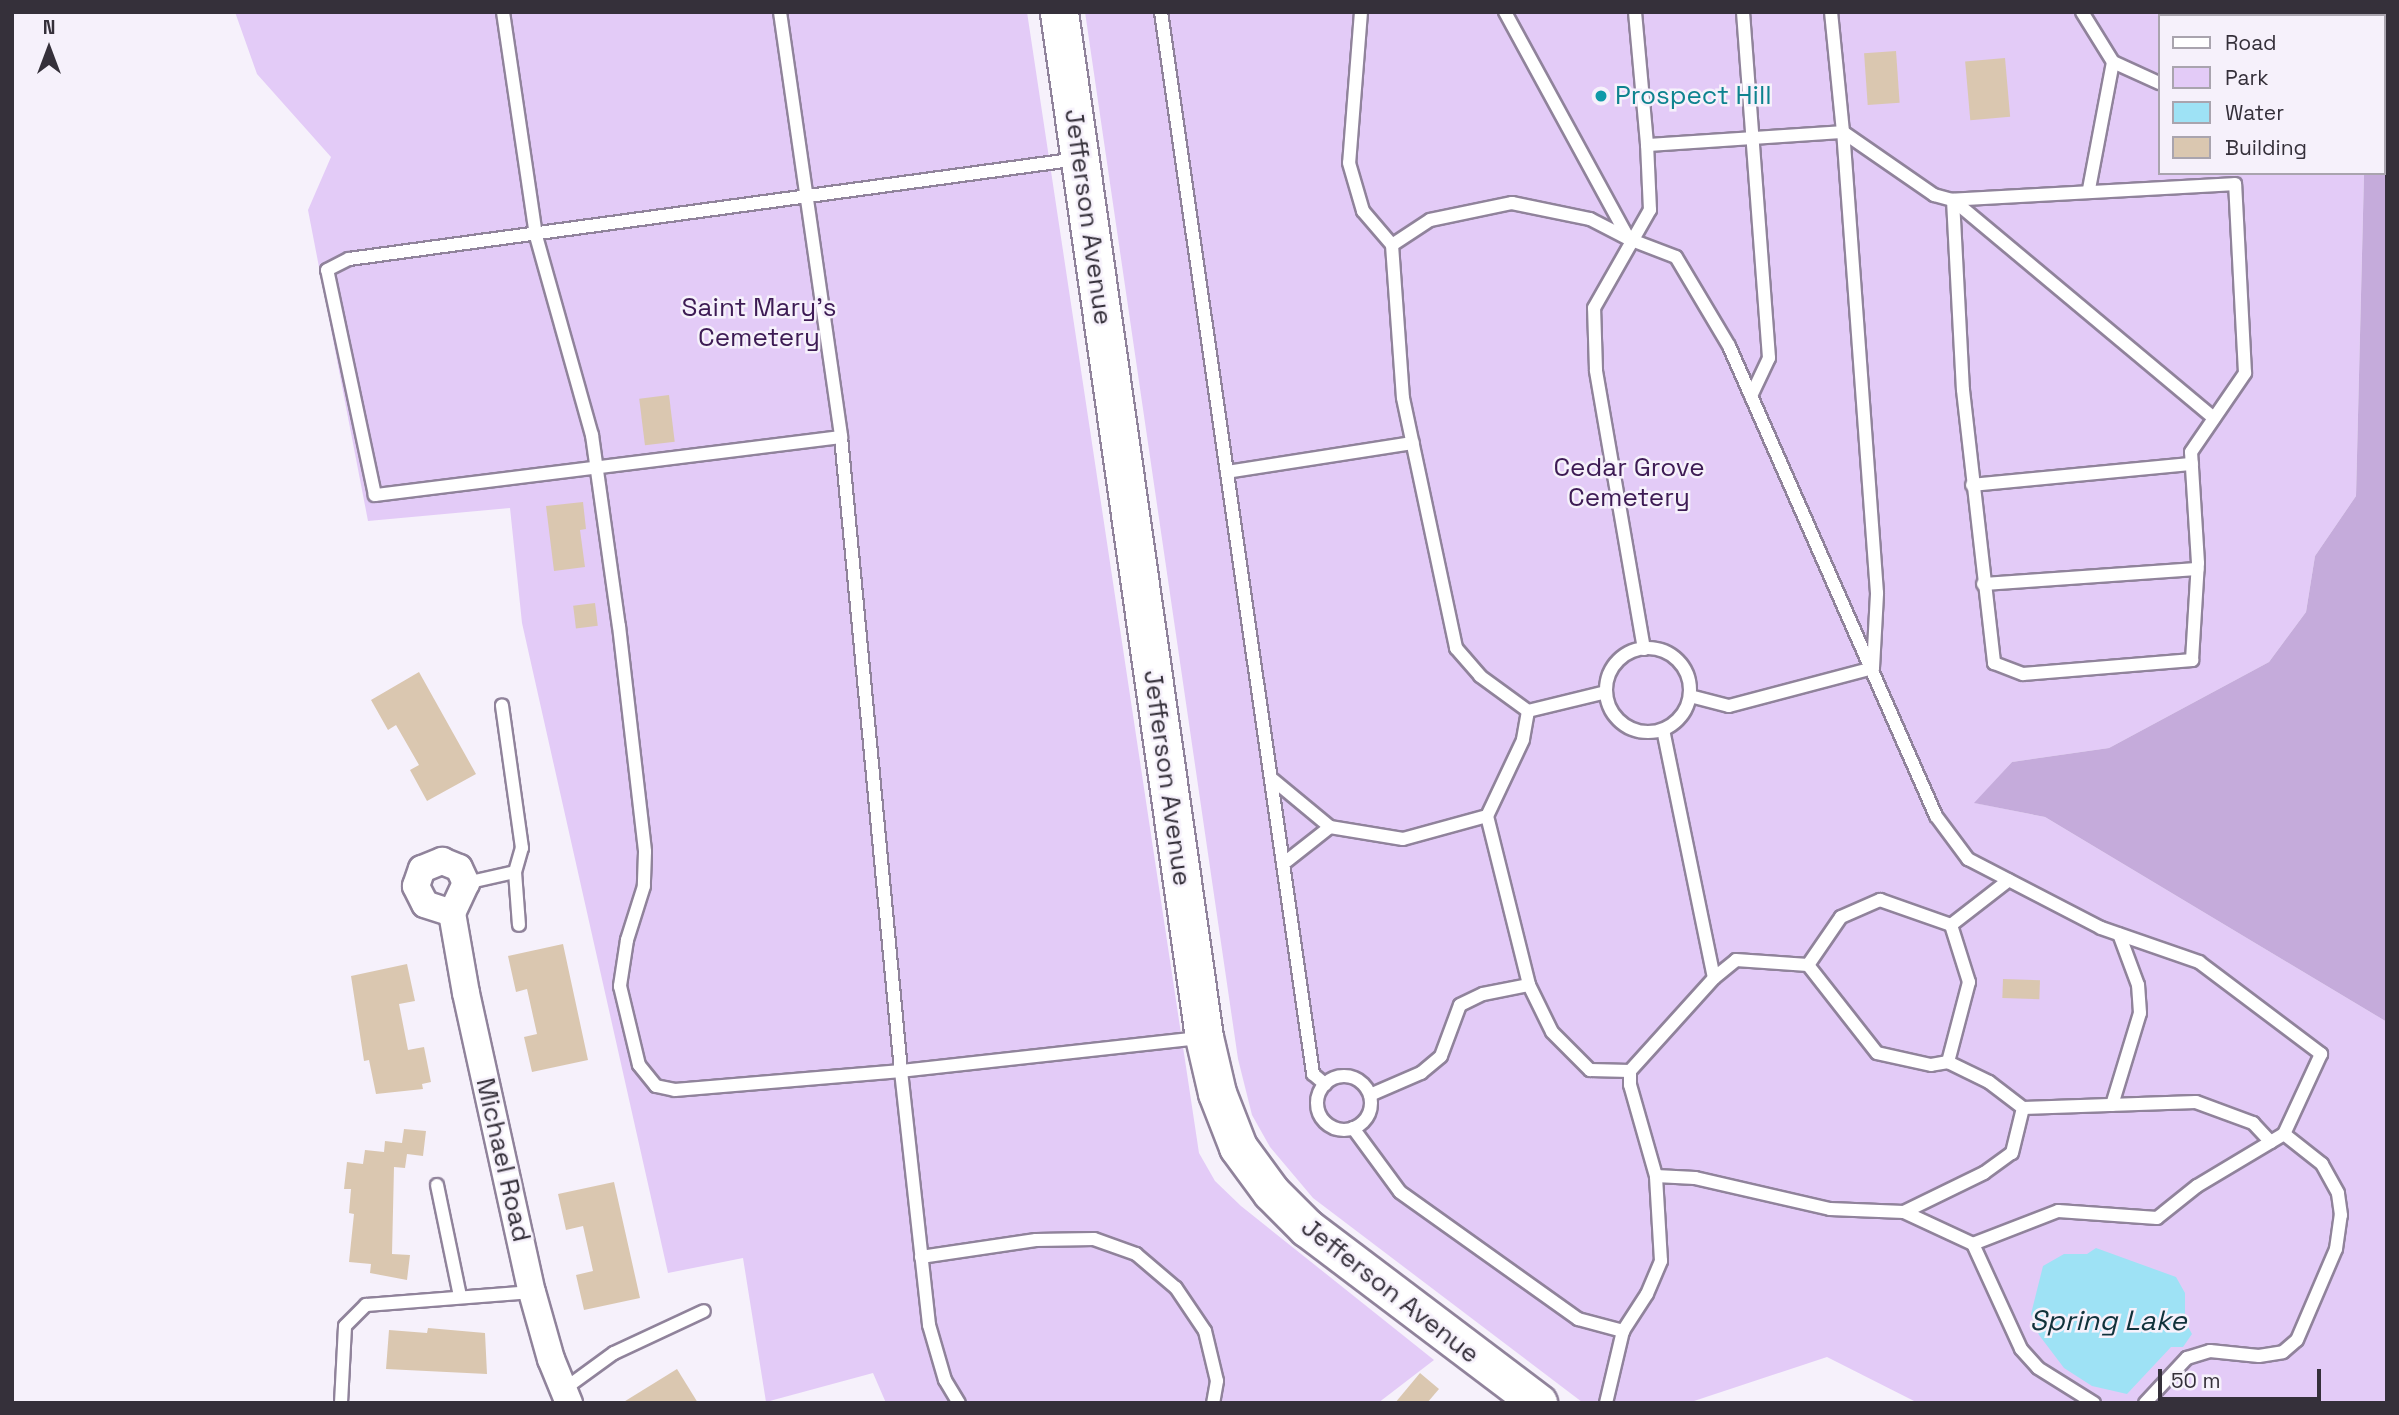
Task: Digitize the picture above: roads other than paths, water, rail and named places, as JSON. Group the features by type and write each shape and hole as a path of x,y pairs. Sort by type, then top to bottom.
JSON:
{"main road":[{"name":"Jefferson Avenue","path":"1059,12 1204,1037 1217,1093 1238,1147 1271,1192 1307,1228 1538,1403"}],"street":[{"path":"442,861 459,867 466,883 452,913 425,904 416,886 422,869 442,861"},
{"name":"Michael Road","path":"452,913 532,1292 566,1397"}],"lane":[{"path":"503,12 536,236 592,435 597,468 645,852 644,886 627,940 620,986 639,1065 656,1086 676,1090 901,1071 1204,1037"},
{"path":"780,12 804,198 841,437 901,1071 929,1325 946,1380 959,1403"},
{"path":"1161,12 1313,1074 1325,1084"},
{"path":"1361,12 1349,163 1363,211 1392,245 1403,397 1456,648 1479,676 1528,711 1606,692"},
{"path":"1505,12 1629,239"},
{"path":"1635,12 1650,210 1629,239 1594,308 1596,370 1644,649"},
{"path":"1743,12 1769,358 1751,396"},
{"path":"1831,12 1843,132 1877,593 1873,668"},
{"path":"2082,12 2113,62 2158,83"},
{"path":"2089,189 2113,62"},
{"path":"1647,145 1843,132 1934,195 1953,200 2208,179 2235,184 2245,373 2191,452 2197,569 2192,660 2023,674 1994,663 1972,485 1953,200"},
{"path":"841,437 375,495 327,270 349,260 1079,159"},
{"path":"1953,200 2214,418"},
{"path":"1392,245 1430,220 1513,204 1590,219 1629,239 1676,257 1729,346 1936,816 1968,859 2119,934 2199,962 2321,1054 2284,1134 2197,1186 2157,1218 2058,1211 1973,1244"},
{"path":"1227,472 1413,443"},
{"path":"1972,485 2192,464"},
{"path":"1983,584 2197,569"},
{"path":"1644,649 1665,652 1676,659 1690,682 1690,696 1678,720 1663,730 1640,732 1626,727 1616,718 1606,692 1615,665 1625,655 1644,649"},
{"path":"1690,696 1729,706 1873,668"},
{"path":"502,705 523,848 515,872 513,893 520,925"},
{"path":"1528,711 1522,740 1487,816 1528,985 1552,1032 1590,1070 1630,1071"},
{"path":"1663,730 1714,978"},
{"path":"1271,778 1330,827 1403,839 1487,816"},
{"path":"1283,864 1330,827"},
{"path":"466,883 515,872"},
{"path":"1951,925 2010,880"},
{"path":"1808,965 1841,917 1880,900 1951,925"},
{"path":"1948,1062 1969,982 1951,925"},
{"path":"2112,1105 2140,1013 2138,985 2119,934"},
{"path":"1605,1403 1623,1331 1647,1294 1661,1261 1656,1176 1630,1085 1630,1071 1714,978 1736,960 1808,965 1877,1053 1931,1065 1948,1062 1989,1082 2023,1108 2196,1102 2253,1123 2271,1142"},
{"path":"1370,1095 1421,1073 1441,1056 1460,1005 1483,994 1528,985"},
{"path":"1350,1077 1370,1095 1369,1112 1353,1128 1333,1128 1321,1116 1317,1099 1325,1084 1350,1077"},
{"path":"1904,1212 1984,1173 2012,1153 2023,1108"},
{"path":"1353,1128 1400,1192 1578,1319 1623,1331"},
{"path":"2145,1403 2188,1358 2210,1351 2259,1356 2283,1352 2297,1340 2336,1249 2341,1216 2338,1193 2322,1164 2284,1134"},
{"path":"1656,1176 1695,1178 1830,1209 1904,1212 1973,1244 2021,1349 2038,1368 2094,1403"},
{"path":"437,1185 460,1296"},
{"path":"921,1257 1036,1240 1094,1239 1136,1254 1176,1288 1205,1331 1217,1381 1213,1403"},
{"path":"341,1403 345,1326 366,1305 396,1300 532,1292"},
{"path":"566,1397 614,1353 704,1311"}],"water":[{"name":"Spring Lake","path":"2096,1248 2176,1277 2185,1293 2185,1321 2192,1334 2183,1347 2171,1347 2127,1394 2092,1386 2064,1368 2039,1335 2031,1314 2043,1266 2064,1254 2087,1254"}],"place":[{"name":"Prospect Hill","path":"1601,96"}],"park label":[{"name":"Saint Mary's Cemetery","path":"759,323"},
{"name":"Cedar Grove Cemetery","path":"1629,483"}]}
